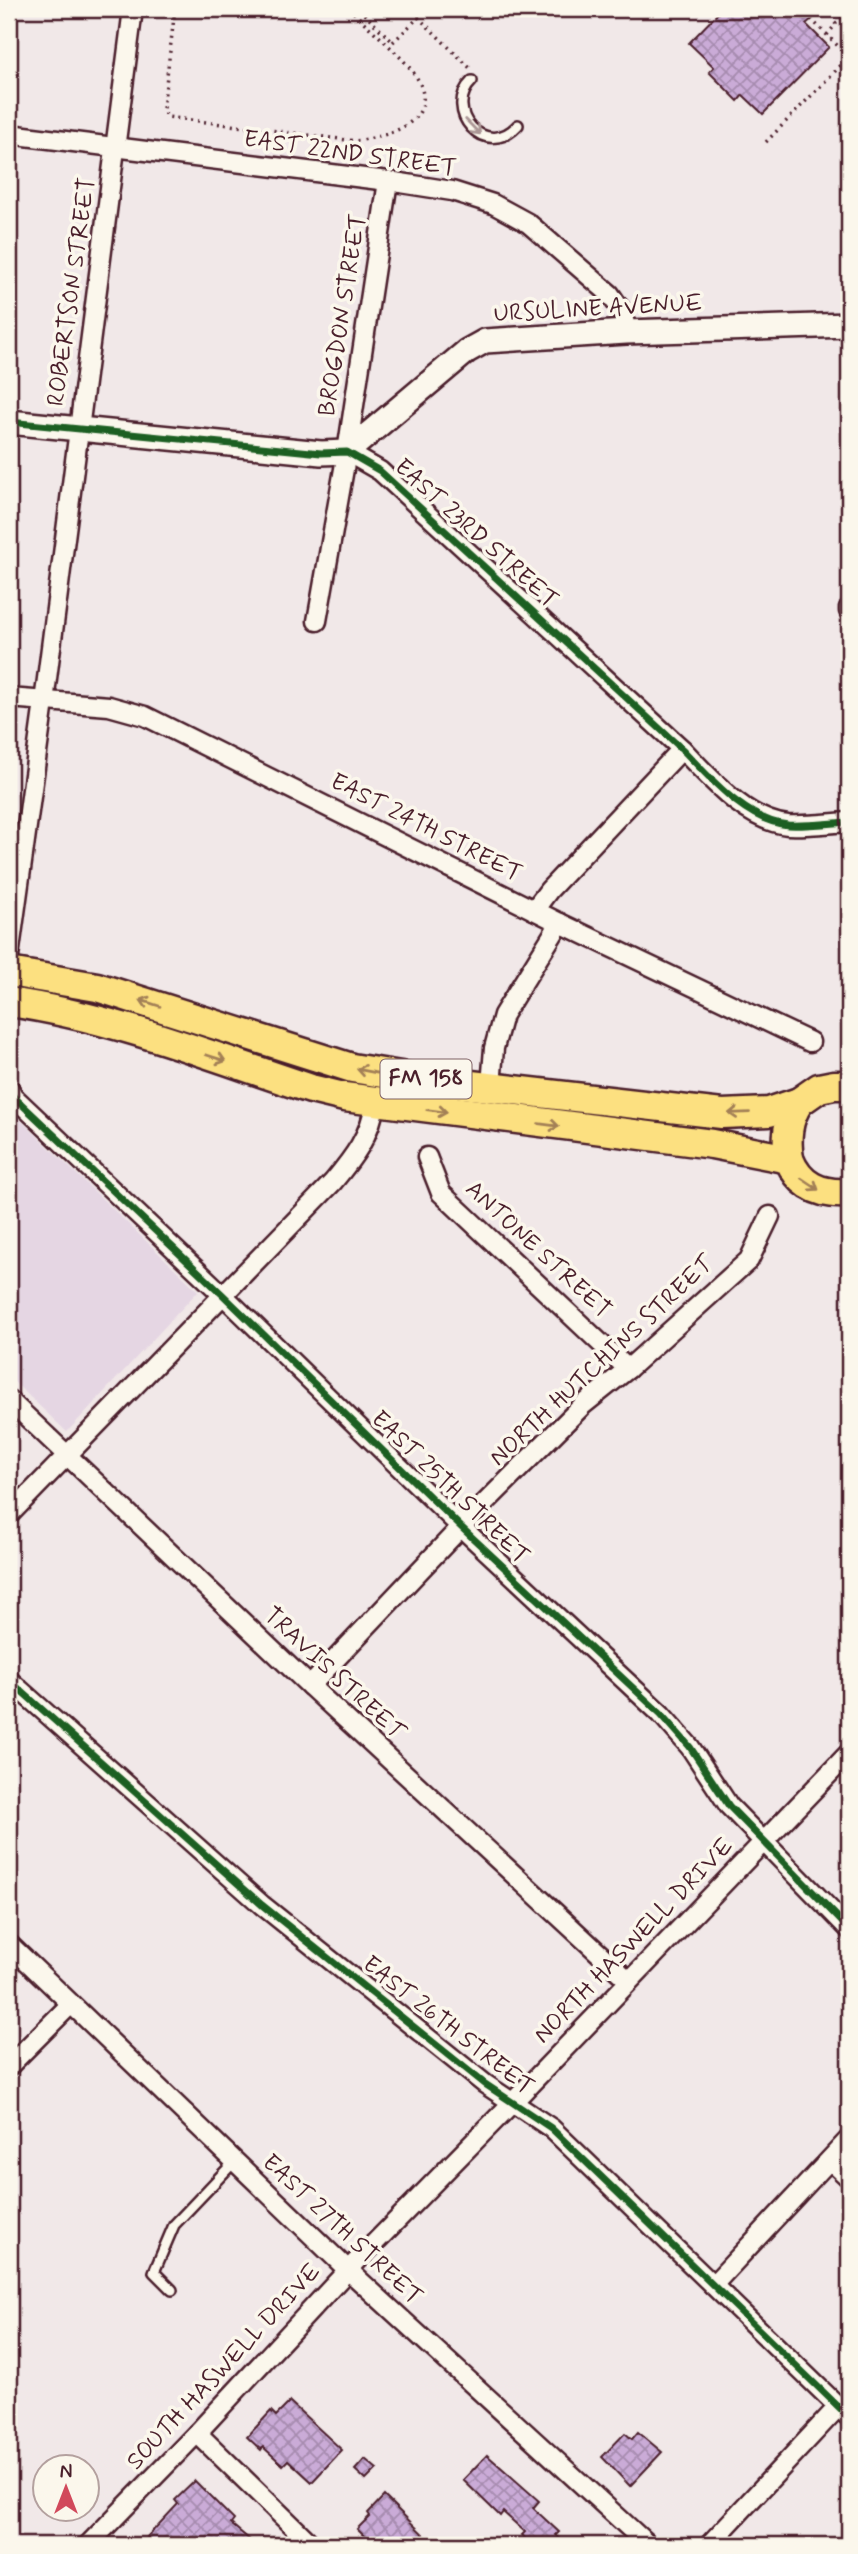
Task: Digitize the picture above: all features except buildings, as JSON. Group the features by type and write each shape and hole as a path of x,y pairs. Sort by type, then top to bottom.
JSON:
{"main road":[{"name":"FM 158","path":"9,972 97,987 352,1068 406,1077 722,1114 769,1112 799,1102 819,1088 849,1086"},
{"name":"FM 158","path":"9,1002 78,1014 311,1089 375,1103 712,1144 789,1159"},
{"path":"799,1102 789,1123 789,1159 799,1177 815,1189 833,1194 849,1193"}],"street":[{"name":"ROBERTSON STREET","path":"9,957 133,9"},
{"name":"EAST 22ND STREET","path":"9,134 388,181 462,194 493,204 528,223 619,303 626,332"},
{"name":"BROGDON STREET","path":"317,621 347,452 388,181"},
{"name":"URSULINE AVENUE","path":"347,452 467,351 485,341 626,332 849,325"},
{"path":"9,422 321,453 347,452"},
{"name":"EAST 23RD STREET","path":"347,452 380,471 682,749 722,791 768,820 789,825 849,822"},
{"name":"EAST 24TH STREET","path":"9,698 109,706 145,716 560,923 810,1042"},
{"path":"534,910 549,890 682,749"},
{"path":"491,1086 494,1048 503,1015 560,923"},
{"name":"EAST 25TH STREET","path":"9,1088 13,1096 223,1295 461,1527 661,1714 690,1747 729,1807 849,1929"},
{"path":"9,1515 333,1182 360,1149 375,1103"},
{"name":"ANTONE STREET","path":"427,1157 441,1193 628,1369"},
{"name":"NORTH HUTCHINS STREET","path":"310,1686 461,1527 583,1405 628,1369 748,1260 770,1216"},
{"name":"TRAVIS STREET","path":"9,1400 310,1686 629,1981"},
{"name":"EAST 26TH STREET","path":"9,1681 262,1905 474,2075 551,2128 844,2412"},
{"name":"NORTH HASWELL DRIVE","path":"513,2102 849,1754"},
{"name":"EAST 27TH STREET","path":"9,1944 348,2270 648,2545"},
{"path":"9,2066 70,2005"},
{"name":"SOUTH HASWELL DRIVE","path":"88,2545 197,2433 348,2270 513,2102"},
{"path":"713,2285 849,2139"},
{"path":"830,2160 849,2178"},
{"path":"709,2545 844,2412"},
{"path":"197,2433 312,2545"}],"lane":[{"path":"841,9 849,17"},
{"path":"475,78 464,90 462,107 467,122 490,139 498,139 518,125"},
{"path":"172,2290 154,2272 174,2225 234,2162"}],"path":[{"path":"175,9 163,109 170,119 347,141 398,131 416,116 421,107 422,93 411,70 355,10"},
{"path":"820,9 836,24 827,35"},
{"path":"355,10 393,42"},
{"path":"388,47 419,17 475,78"},
{"path":"766,142 849,57 811,19"}],"shaded area":[{"path":"9,1109 198,1291 67,1432 9,1377"}],"cycle path":[{"path":"9,422 321,453 347,452 380,471 743,807 758,816 788,825 849,822"},
{"path":"9,1088 13,1096 223,1295 461,1527 661,1714 690,1747 729,1806 849,1929"},
{"path":"9,1680 262,1905 485,2084 551,2128 849,2417"}]}
